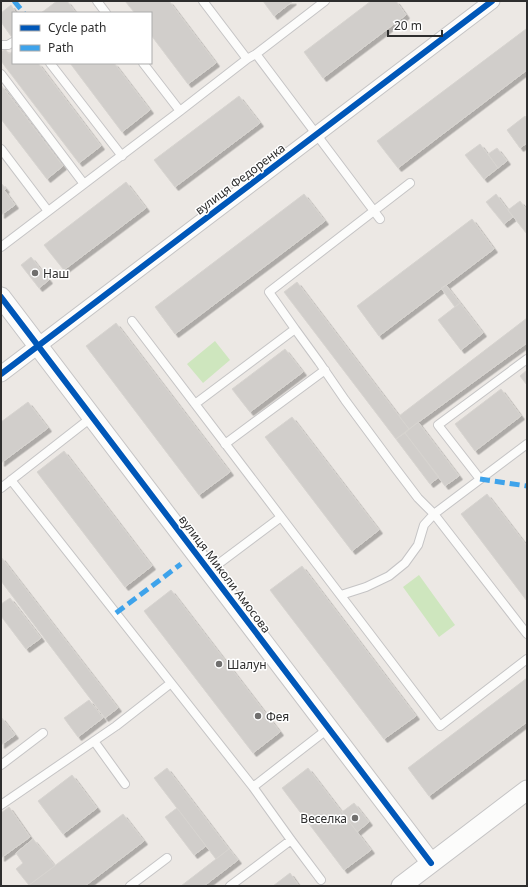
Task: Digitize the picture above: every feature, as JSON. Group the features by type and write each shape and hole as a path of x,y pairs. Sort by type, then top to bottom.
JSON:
{"street":[{"name":"вулиця Федоренка","path":"1,374 492,1"},
{"name":"вулиця Миколи Амосова","path":"1,297 431,863"},
{"path":"401,886 527,790"}],"lane":[{"path":"96,1 105,12"},
{"path":"203,1 247,59"},
{"path":"1,247 247,59 256,54 326,1"},
{"path":"1,45 8,45 12,43"},
{"path":"256,54 380,220"},
{"path":"51,64 122,156"},
{"path":"144,64 180,111"},
{"path":"1,74 84,184"},
{"path":"1,149 48,211"},
{"path":"410,183 269,292 345,400 418,498 434,514 527,634"},
{"path":"132,322 440,726 527,659"},
{"path":"195,404 296,329"},
{"path":"480,479 438,425 527,359"},
{"path":"225,444 325,370"},
{"path":"1,488 92,417"},
{"path":"341,595 366,587 389,576 405,563 418,545 424,525 434,514 527,444"},
{"path":"11,480 253,787 321,880"},
{"path":"209,571 281,516"},
{"path":"1,805 116,726 171,683"},
{"path":"253,787 329,728"},
{"path":"1,765 43,732"},
{"path":"94,741 125,784"},
{"path":"230,886 291,840"},
{"path":"130,886 167,858"}],"green space":[{"path":"215,341 230,360 203,383 187,364"},
{"path":"419,575 455,625 439,637 403,587"}],"building":[{"path":"57,1 67,1 75,12 42,12"},
{"path":"125,1 169,1 216,63 188,84 152,36 152,12 134,12"},
{"path":"263,1 293,1 274,16"},
{"path":"371,1 396,1 406,15 323,78 304,52"},
{"path":"11,5 15,12 12,12 11,36 1,22 1,13"},
{"path":"526,29 527,70 398,168 377,141"},
{"path":"5,49 9,54 12,52 12,64 39,64 101,146 79,163 1,61 1,52"},
{"path":"71,64 115,64 150,110 122,132"},
{"path":"1,85 63,166 47,179 1,119"},
{"path":"239,96 260,123 175,187 154,160"},
{"path":"525,116 527,119 527,143 520,148 507,130"},
{"path":"480,144 498,168 484,179 465,155"},
{"path":"497,148 507,161 498,168 488,154"},
{"path":"126,182 146,208 64,270 44,245"},
{"path":"1,183 6,189 4,190 15,205 1,215"},
{"path":"304,194 325,221 175,334 155,307"},
{"path":"496,194 513,217 504,224 486,202"},
{"path":"520,201 527,210 527,234 508,210"},
{"path":"472,219 494,249 379,336 357,306"},
{"path":"31,257 49,280 39,288 21,265"},
{"path":"297,282 409,429 396,439 284,292"},
{"path":"446,285 460,303 455,307 441,288"},
{"path":"460,303 483,333 461,350 438,320"},
{"path":"527,318 527,343 409,429 399,416"},
{"path":"116,323 230,472 199,495 86,346"},
{"path":"285,349 303,372 250,412 232,389"},
{"path":"527,370 527,385 520,376"},
{"path":"501,389 521,416 475,451 455,424"},
{"path":"28,402 48,428 1,463 1,422"},
{"path":"292,417 379,530 352,551 265,437"},
{"path":"418,422 459,476 445,486 405,433"},
{"path":"405,433 439,477 430,484 396,439"},
{"path":"64,451 152,566 125,587 37,472"},
{"path":"487,494 527,546 527,601 461,514"},
{"path":"1,557 118,708 105,718 1,581"},
{"path":"302,566 416,716 384,739 270,590"},
{"path":"171,590 280,732 253,753 144,611"},
{"path":"10,598 41,638 26,649 1,616 1,604"},
{"path":"527,678 527,722 429,796 408,768"},
{"path":"89,700 103,718 78,737 64,718"},
{"path":"1,717 15,735 1,745"},
{"path":"167,768 229,849 216,859 154,778"},
{"path":"308,768 371,850 344,870 282,788"},
{"path":"72,775 97,808 63,834 38,801"},
{"path":"354,803 369,822 357,832 342,812"},
{"path":"9,807 30,837 1,858 1,813"},
{"path":"177,808 206,846 194,855 165,817"},
{"path":"123,814 144,841 85,886 28,886"},
{"path":"33,839 55,866 29,885 16,869 23,863 16,853"},
{"path":"229,849 238,860 204,886 181,886"},
{"path":"290,873 299,886 273,886"}],"marked path":[{"path":"14,1 23,12"},
{"path":"480,479 527,486"},
{"path":"116,613 181,564"}],"cycle path":[{"path":"1,374 492,1"},
{"path":"1,297 431,863"}],"place":[{"name":"Наш","path":"35,273"},
{"name":"Шалун","path":"219,664"},
{"name":"Фея","path":"258,716"},
{"name":"Веселка","path":"355,818"}]}
